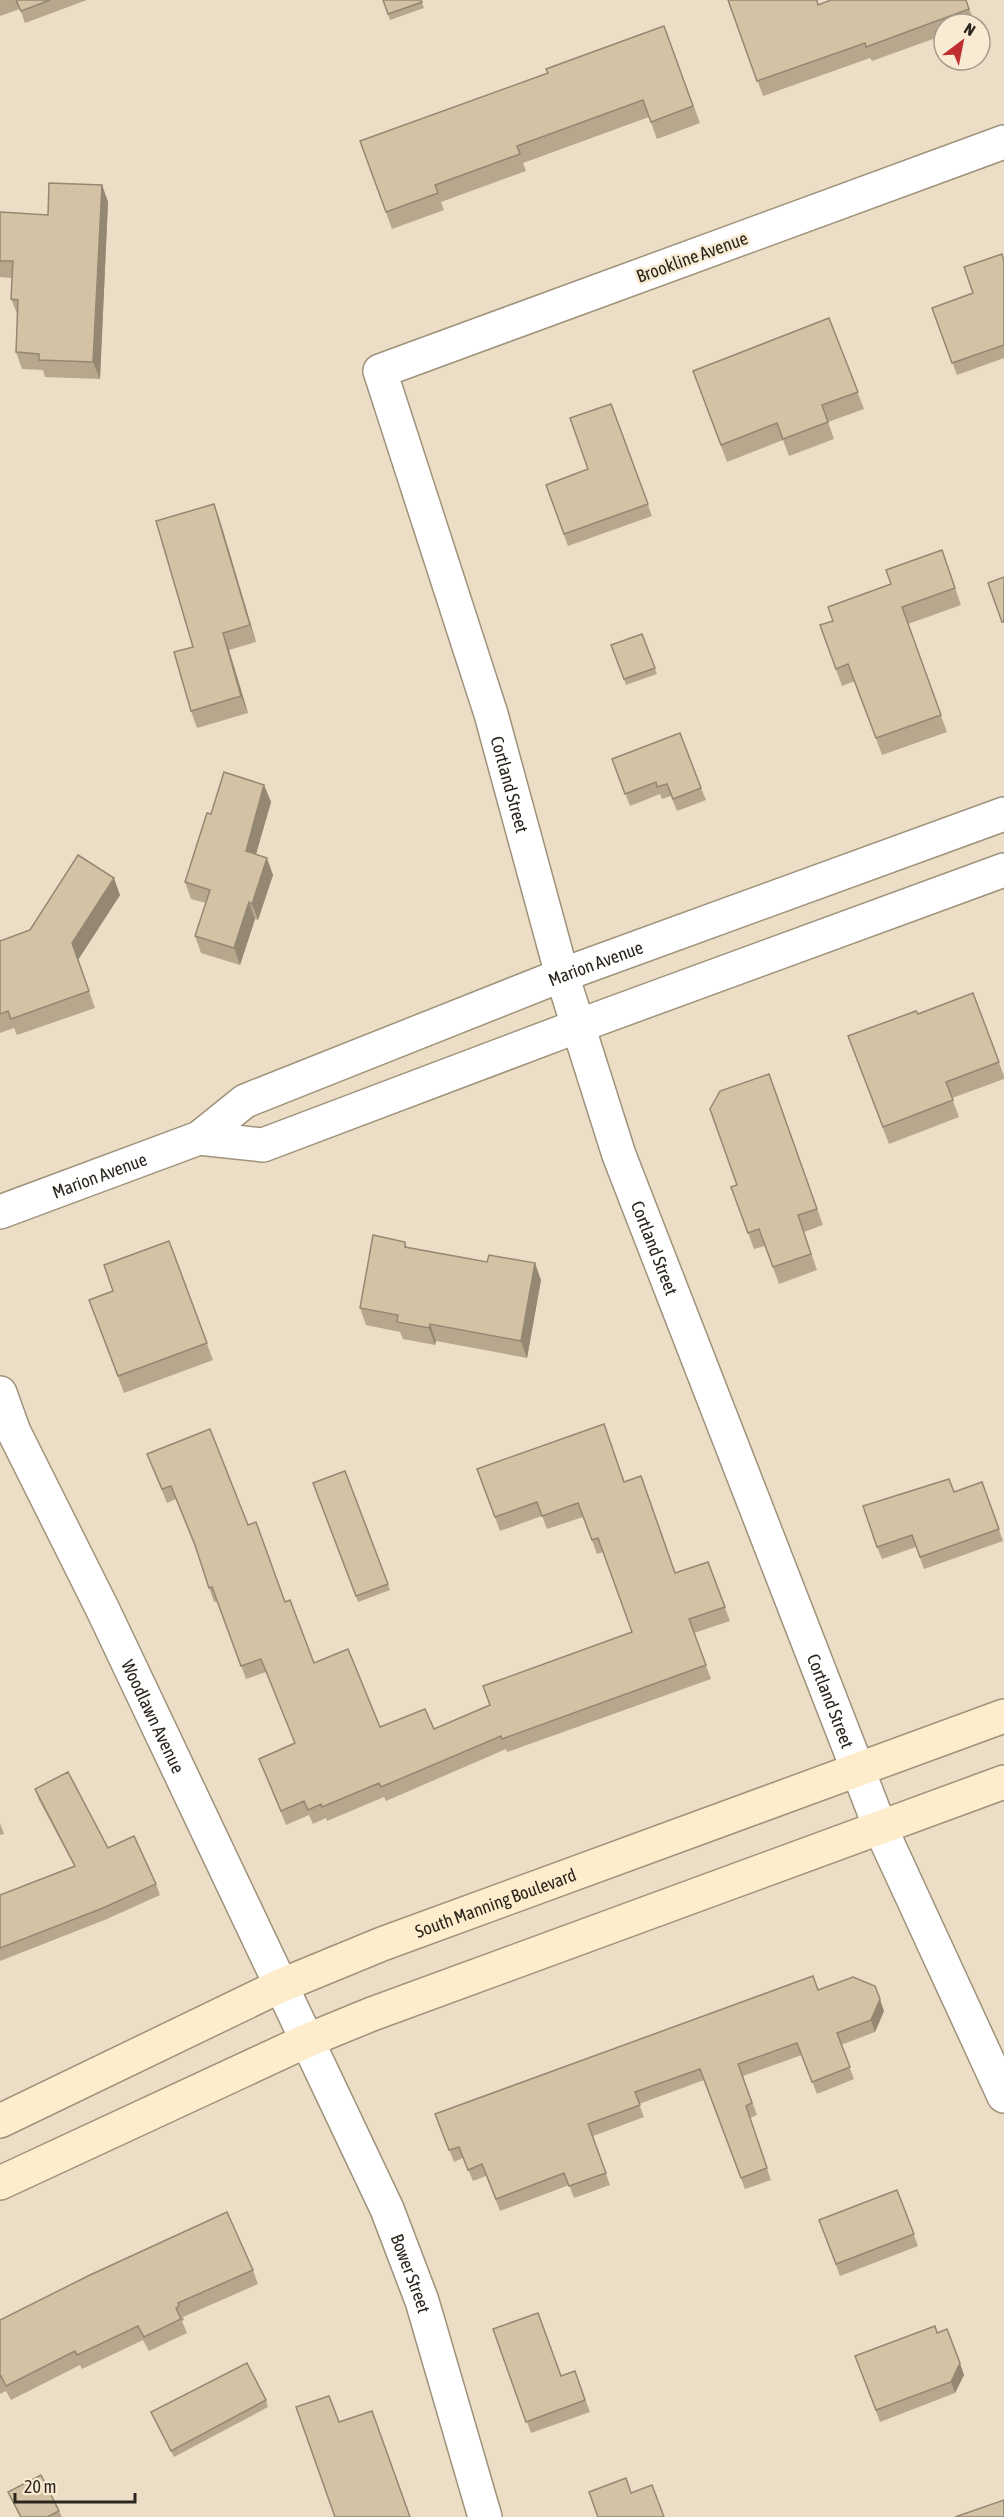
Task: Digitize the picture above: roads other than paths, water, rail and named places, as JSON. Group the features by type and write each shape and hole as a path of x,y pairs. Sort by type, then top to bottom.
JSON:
{"street":[{"name":"Brookline Avenue","path":"380,371 1004,142"},
{"name":"Cortland Street","path":"380,371 490,714 562,975 619,1155 880,1827 1004,2096"},
{"name":"Marion Avenue","path":"0,1212 200,1138 245,1101 562,975 1004,814"},
{"name":"Marion Avenue","path":"200,1138 263,1145 578,1026 1004,870"},
{"name":"Woodlawn Avenue","path":"0,1393 7,1434 103,1610 306,2041"},
{"name":"South Manning Boulevard","path":"0,2121 280,1986 382,1944 1004,1716"},
{"path":"0,2183 306,2041 1004,1782"},
{"name":"Bower Street","path":"306,2041 387,2209 422,2301 485,2517"}]}
